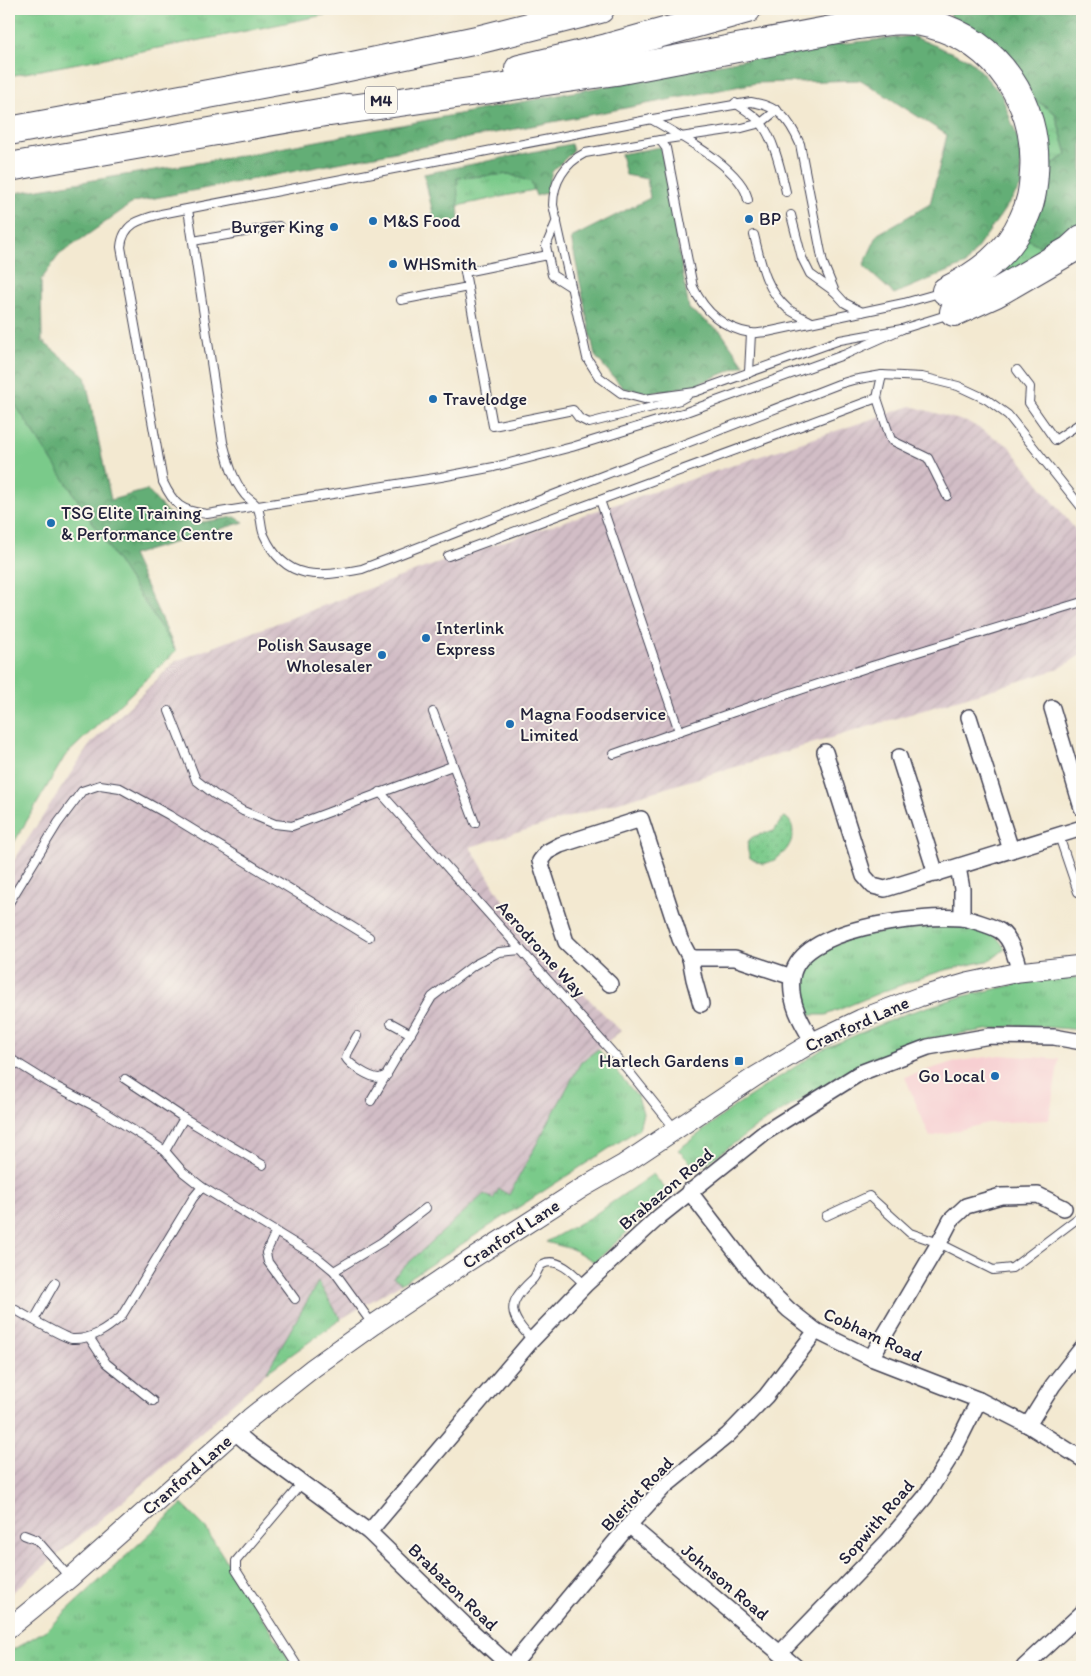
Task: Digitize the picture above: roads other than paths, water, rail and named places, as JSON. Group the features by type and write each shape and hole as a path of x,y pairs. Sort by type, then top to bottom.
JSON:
{"highway":[{"name":"M4","path":"9,131 305,76 477,40 600,9"},
{"name":"M4","path":"9,167 330,112 607,48 747,9"},
{"path":"330,112 616,71 858,25 897,20 929,23 955,33 981,48 1002,69 1017,91 1029,117 1034,141 1035,165 1032,197 1022,222 1004,250 950,302"},
{"path":"950,302 996,293 1070,250 1082,239"}],"street":[{"path":"1052,708 1082,808"},
{"path":"969,717 1011,850"},
{"path":"825,752 864,876 874,886 885,890 1082,828"},
{"path":"899,757 936,874"},
{"path":"610,984 566,942 540,861 547,852 560,844 641,819 680,939 690,958 701,1004"},
{"path":"958,867 962,889 962,918"},
{"path":"813,1042 793,1004 792,977 797,965 806,953 831,937 863,928 904,921 962,918 1001,932 1010,945 1019,972"},
{"path":"690,958 736,958 792,977"},
{"name":"Cranford Lane","path":"9,1628 70,1578 196,1465 280,1394 373,1325 574,1193 624,1164 756,1076 813,1042 862,1019 919,997 967,983 1019,972 1082,965"},
{"name":"Brabazon Road","path":"369,1532 532,1340 585,1285 689,1191 764,1133 860,1073 928,1047 990,1036 1054,1037 1082,1042"},
{"name":"Cobham Road","path":"689,1191 756,1278 789,1310 816,1331 871,1358 979,1400 1028,1425 1082,1460"},
{"path":"871,1358 951,1220 966,1206 1001,1196 1038,1195 1064,1208"},
{"name":"Bleriot Road","path":"511,1667 664,1487 728,1435 760,1403 816,1331"},
{"path":"1028,1425 1053,1385 1082,1348"},
{"name":"Sopwith Road","path":"780,1653 888,1541 925,1497 952,1456 979,1400"},
{"name":"Brabazon Road","path":"235,1432 369,1532 511,1667"},
{"name":"Johnson Road","path":"630,1526 796,1667"},
{"path":"1024,1667 1082,1613"}],"lane":[{"path":"835,292 824,263 800,144 794,130 776,110 766,104 751,102 735,103 651,119 147,218 125,230 121,247 164,482 170,496 179,506 191,512 207,514 450,476 572,447 695,409 846,354 902,329 950,302"},
{"path":"735,103 750,112 761,123 770,137 786,192"},
{"path":"695,392 644,399 621,393 599,377 587,358 556,220 553,196 557,181 566,166 576,157 586,153 742,128 761,123 776,110"},
{"path":"651,119 698,147 734,174 747,193 748,200"},
{"path":"660,140 666,148 693,287 701,302 712,315 731,326 751,333 767,332 904,304 950,302"},
{"path":"188,209 223,442 230,469 246,496 257,506 261,528 269,546 282,563 302,573 332,575 362,569 853,380 882,375 922,377 958,386 986,399 1008,415 1082,508"},
{"path":"791,215 802,258 810,274 835,292 845,303 862,312"},
{"path":"556,220 546,246 552,275 571,287"},
{"path":"193,241 280,226"},
{"path":"754,235 765,277 774,295 789,310 812,322"},
{"path":"548,255 465,272 493,426 573,410 579,418 589,423 680,400 695,392 840,340 902,329"},
{"path":"401,300 468,287"},
{"path":"749,373 751,333"},
{"path":"1017,370 1030,387 1029,403 1055,440 1082,422"},
{"path":"882,375 877,398 891,440 928,458 947,496"},
{"path":"448,556 877,398"},
{"path":"600,500 679,731"},
{"path":"614,754 872,666 1082,602"},
{"path":"169,711 196,780 214,794 243,811 275,824 292,826 452,766"},
{"path":"433,712 475,823"},
{"path":"9,903 58,823 82,791 100,785 120,788 169,815 369,937"},
{"name":"Aerodrome Way","path":"380,792 627,1069 675,1129"},
{"path":"1059,836 1078,892"},
{"path":"372,1101 432,997 474,965 499,952 521,950"},
{"path":"391,1023 411,1034"},
{"path":"357,1036 346,1058 350,1064 378,1078 387,1075"},
{"path":"9,1058 51,1084 96,1107 165,1151 183,1172 202,1187 317,1257 334,1271 373,1325"},
{"path":"125,1079 184,1118 263,1165"},
{"path":"165,1151 184,1118"},
{"path":"9,1306 70,1339 89,1337 106,1331 121,1317 193,1198 202,1187"},
{"path":"826,1216 869,1196 910,1233 939,1243 993,1270 1012,1268 1082,1215"},
{"path":"334,1271 382,1242 426,1208"},
{"path":"276,1232 266,1253 268,1262 295,1299"},
{"path":"532,1340 518,1325 513,1313 514,1301 521,1290 535,1277 543,1264 551,1262 561,1265 585,1285"},
{"path":"34,1320 55,1283"},
{"path":"89,1337 106,1363 153,1401"},
{"path":"298,1667 236,1570 236,1561 302,1483"},
{"path":"24,1535 36,1540 70,1578"}],"place":[{"name":"BP","path":"749,219"},
{"name":"M&S Food","path":"373,221"},
{"name":"Burger King","path":"334,227"},
{"name":"WHSmith","path":"393,264"},
{"name":"Travelodge","path":"433,399"},
{"name":"TSG Elite Training & Performance Centre","path":"51,523"},
{"name":"Interlink Express","path":"426,638"},
{"name":"Polish Sausage Wholesaler","path":"382,655"},
{"name":"Magna Foodservice Limited","path":"510,724"},
{"name":"Harlech Gardens","path":"739,1061"},
{"name":"Go Local","path":"995,1076"}]}
